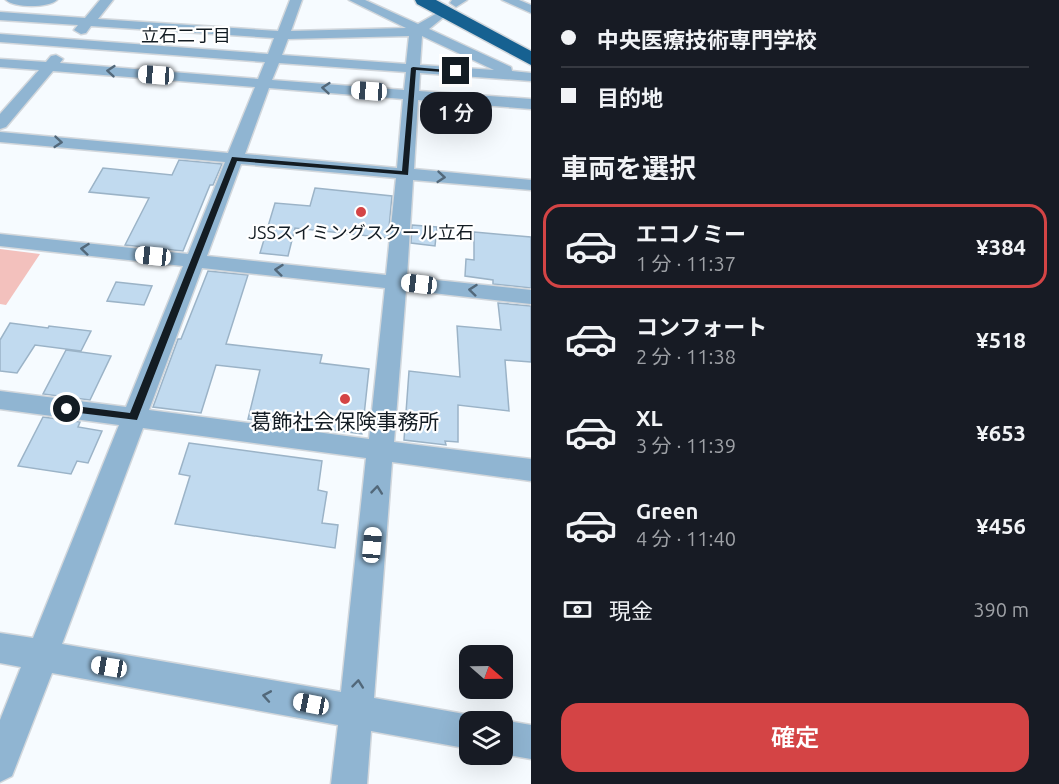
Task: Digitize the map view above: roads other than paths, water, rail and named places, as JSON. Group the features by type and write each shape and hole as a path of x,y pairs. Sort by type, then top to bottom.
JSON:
{"highway":[{"path":"410,0 446,5 526,51"}],"street":[{"path":"0,14 13,0 45,2 51,0"},
{"path":"0,124 107,0"},
{"path":"0,764 296,0"},
{"path":"355,0 418,32 527,78"},
{"path":"508,0 531,9"},
{"path":"349,784 381,450 413,68 418,32 446,5"},
{"path":"0,14 283,35 418,32"},
{"path":"0,38 527,78"},
{"path":"0,63 531,104"},
{"path":"0,137 531,185"},
{"path":"0,240 531,297"},
{"path":"0,400 531,470"},
{"path":"0,648 459,730"},
{"path":"513,739 531,742"}],"place":[{"name":"JSSスイミングスクール立石","path":"361,212"},
{"name":"葛飾社会保険事務所","path":"345,399"}],"district":[{"name":"立石二丁目","path":"186,35"}]}
